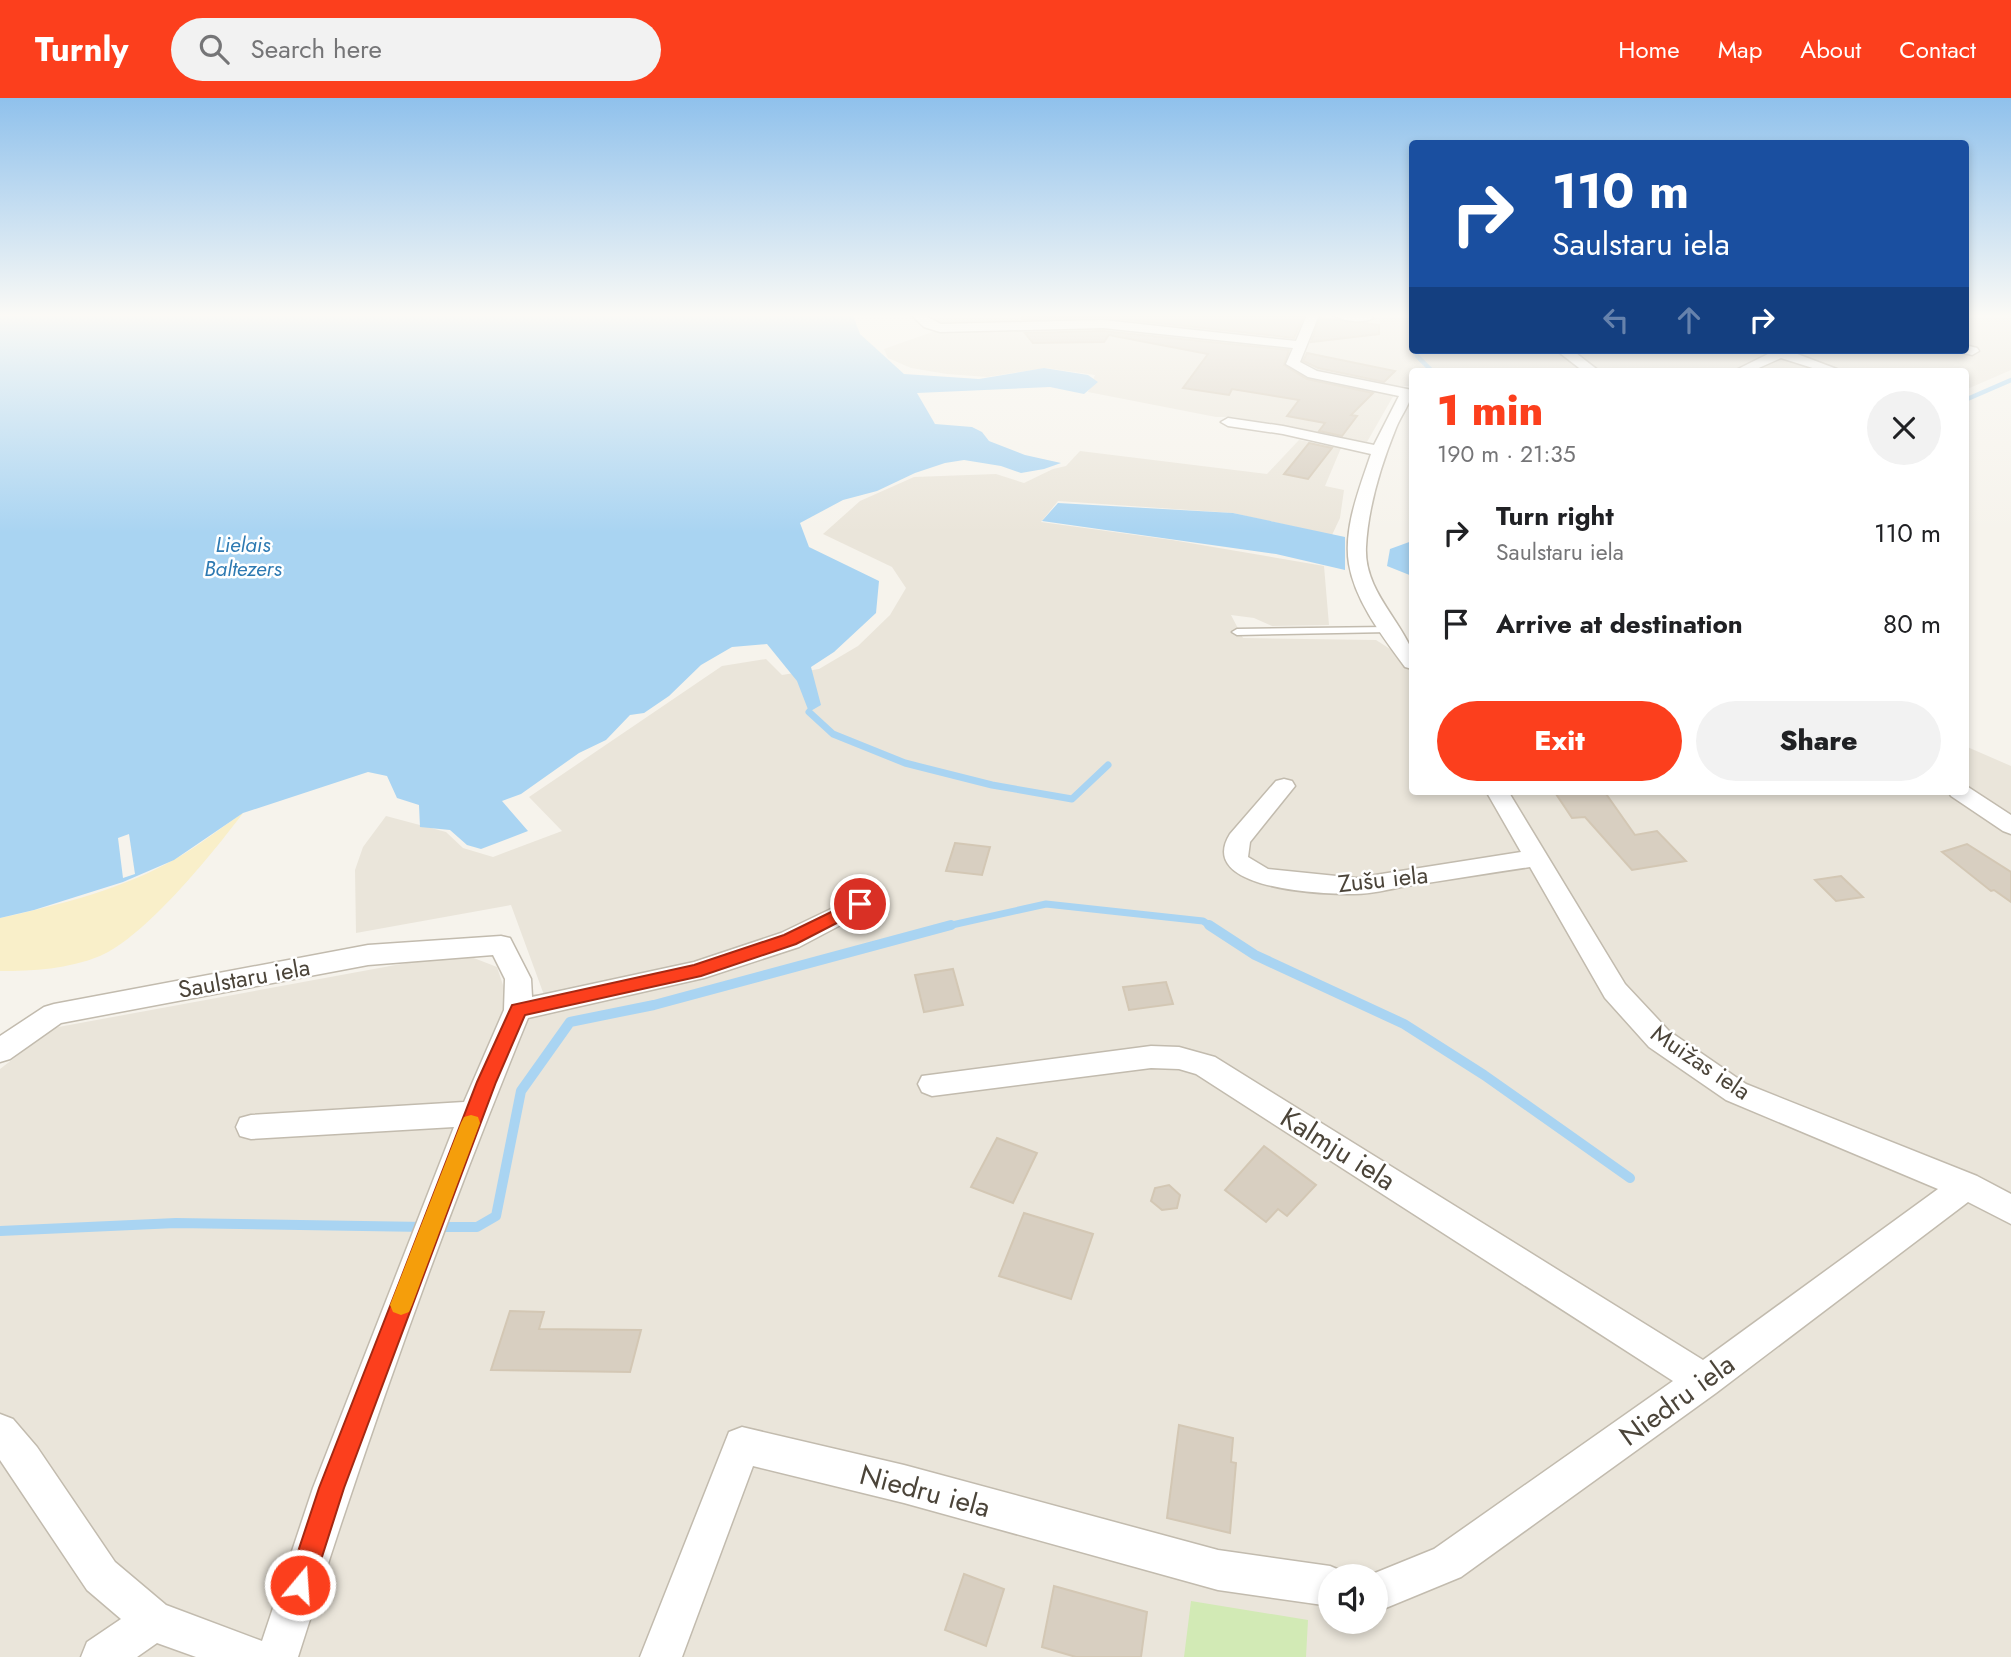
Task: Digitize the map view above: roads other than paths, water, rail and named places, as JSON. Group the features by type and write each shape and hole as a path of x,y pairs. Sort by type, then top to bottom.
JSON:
{"street":[{"path":"1380,388 1409,394"},
{"path":"1409,395 1398,404 1380,451 1362,512 1357,562 1388,630 1409,659"},
{"path":"1228,422 1283,430 1380,451"},
{"name":"Zušu iela","path":"1284,786 1238,840 1236,861 1263,877 1356,886 1534,858"},
{"name":"Muižas iela","path":"1499,795 1615,991 1659,1039 1736,1091 1966,1186 2011,1210"},
{"path":"1965,795 2011,826"},
{"path":"277,1657 331,1488 474,1114 518,1010 695,971 790,940 860,904"},
{"name":"Saulstaru iela","path":"0,1051 54,1014 368,955 501,945 518,979 518,1010"},
{"name":"Kalmju iela","path":"932,1084 1151,1057 1180,1058 1205,1065 1704,1381"},
{"path":"251,1127 474,1114"},
{"name":"Niedru iela","path":"1388,1586 1447,1563 1704,1381 1966,1186"},
{"path":"0,1432 24,1460 101,1576 153,1621 251,1657"},
{"name":"Niedru iela","path":"661,1657 742,1445 904,1484 1218,1570 1318,1584"},
{"path":"102,1657 153,1621"}],"lane":[{"path":"1237,632 1388,630"}],"water":[{"name":"Lielais Baltezers","path":"0,388 1033,388 917,393 935,424 972,427 982,432 989,441 1025,455 1061,463 1021,473 1001,466 964,460 945,463 915,473 877,491 843,500 800,523 809,547 879,581 876,613 834,652 811,667 821,705 809,712 797,681 767,644 732,647 701,665 669,696 644,713 630,715 606,740 579,753 521,794 502,801 528,831 481,849 467,845 450,830 420,827 419,805 397,798 387,776 368,772 243,813 174,860 123,882 0,918"},
{"name":"Lielais Baltezers","path":"1054,388 1091,388 1084,394"},
{"path":"1058,503 1233,513 1345,537 1345,570 1276,554 1042,521"},
{"path":"1409,542 1409,575 1387,566 1390,549"}],"waterway":[{"path":"1969,398 1993,388"},
{"path":"809,712 833,734 905,763 992,785 1072,799 1108,765"},
{"path":"946,926 1046,904 1203,921 1209,925"},
{"path":"946,926 951,925"},
{"path":"1209,925 1255,955 1404,1024 1484,1075 1630,1178"},
{"path":"438,1227 477,1227 496,1216 521,1091 570,1022 654,1005 946,926"},
{"path":"0,1231 176,1223 425,1227"}]}
